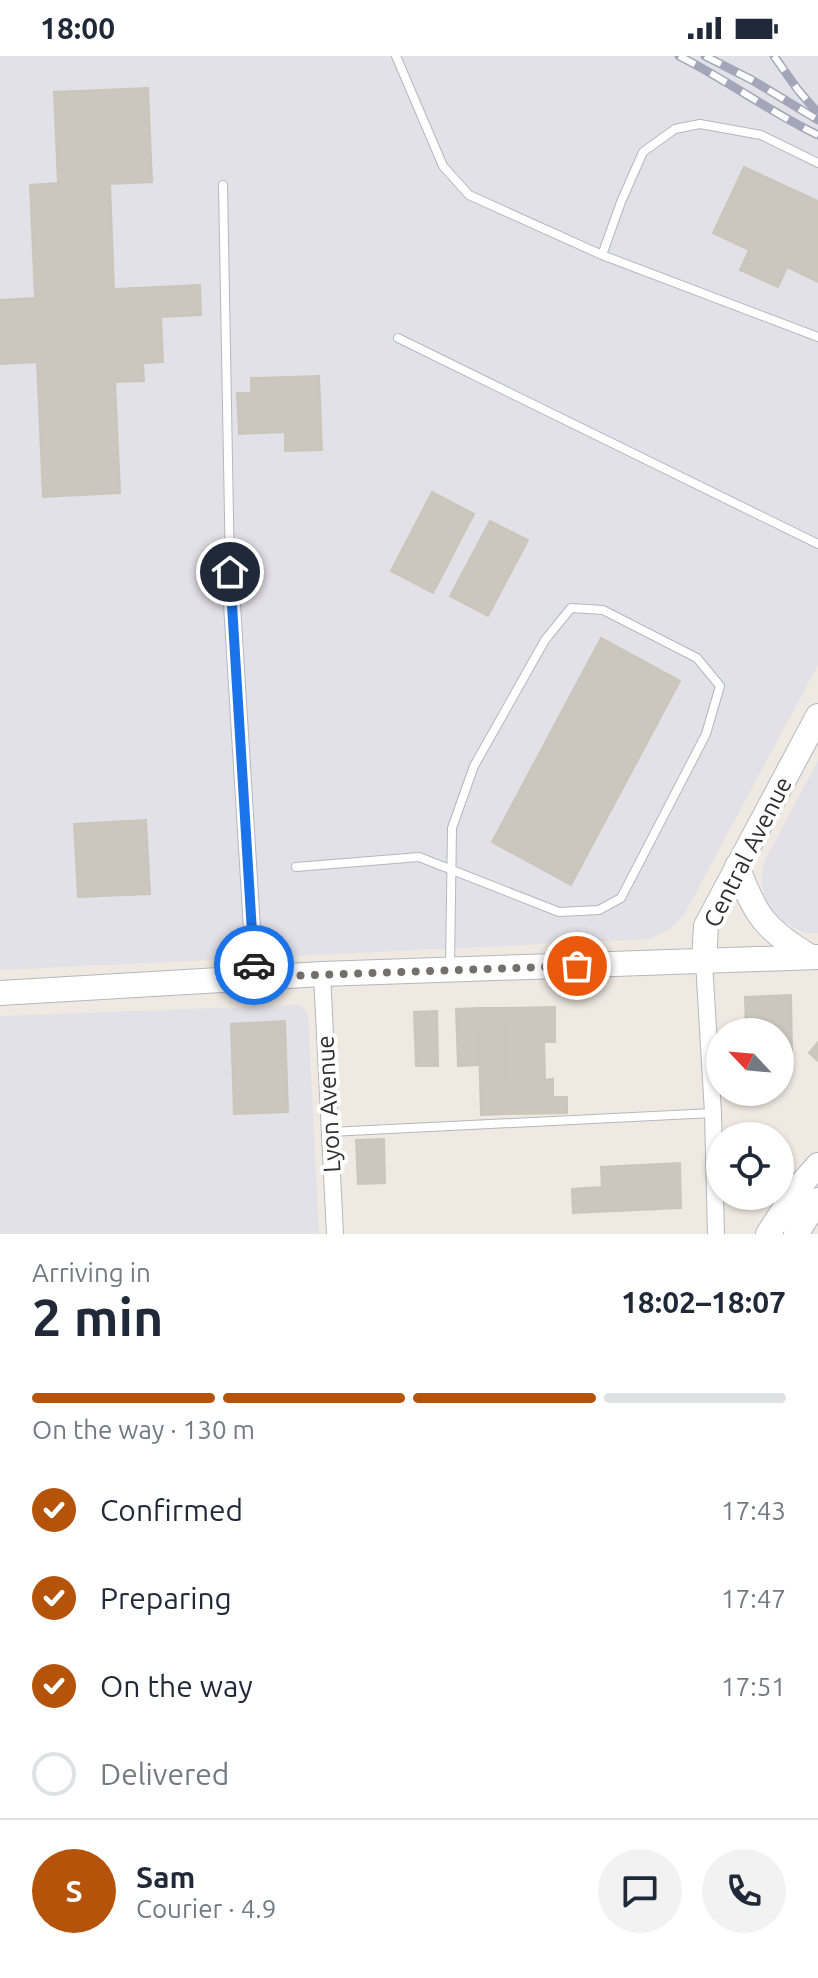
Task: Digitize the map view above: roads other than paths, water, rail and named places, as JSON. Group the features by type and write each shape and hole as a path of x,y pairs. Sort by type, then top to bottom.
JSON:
{"main road":[{"name":"Central Avenue","path":"704,962 706,926 818,716"},
{"path":"737,866 750,901 763,921 782,940 814,957"},
{"path":"0,993 322,974 814,957"},
{"path":"768,1234 798,1188 818,1165"},
{"path":"796,1234 818,1200"}],"street":[{"path":"230,572 255,977"},
{"name":"Central Avenue","path":"704,962 716,1234"},
{"name":"Lyon Avenue","path":"322,974 335,1234"}],"lane":[{"path":"396,56 443,166 469,195 602,255 818,337"},
{"path":"602,255 643,152 675,129 700,124 761,135 818,163"},
{"path":"223,185 230,572"},
{"path":"398,338 818,544"},
{"path":"296,867 419,857 451,869 559,912 599,910 621,898 706,734 720,686 697,658 603,610 571,608 545,640 474,766 452,828 451,869 450,970"},
{"path":"330,1132 713,1113"}],"railway":[{"path":"679,56 818,135"},
{"path":"705,56 818,120"},
{"path":"774,56 818,113"}]}
